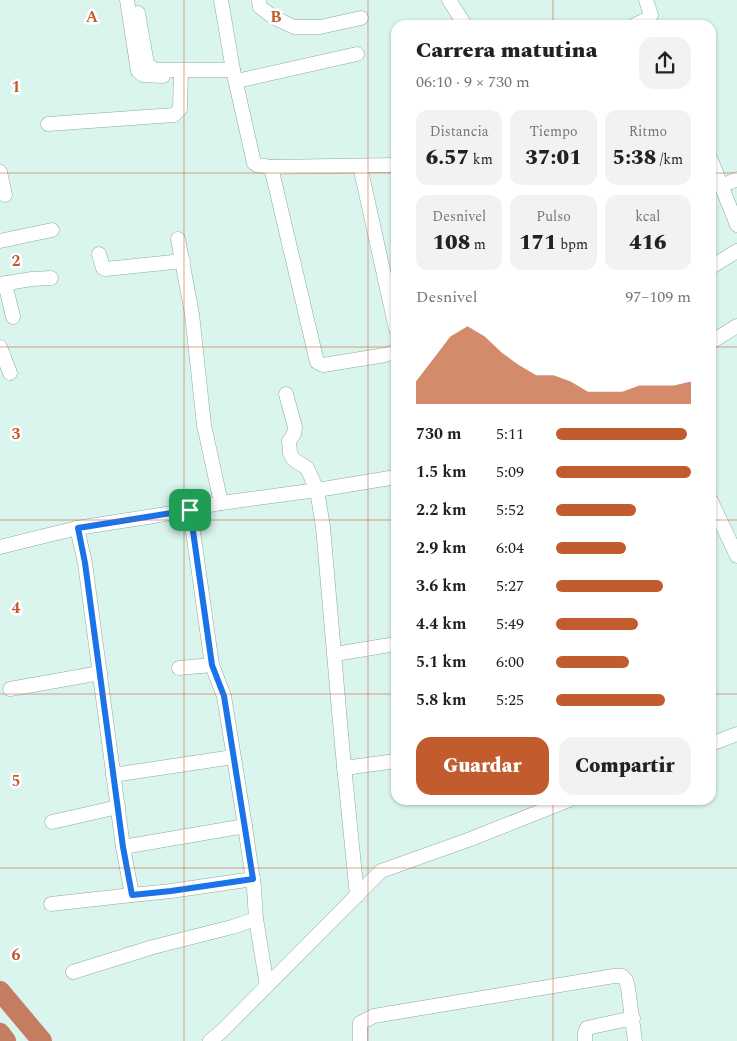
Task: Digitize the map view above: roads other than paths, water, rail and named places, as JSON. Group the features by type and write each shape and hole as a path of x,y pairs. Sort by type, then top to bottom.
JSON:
{"highway":[{"path":"0,991 42,1041"},
{"path":"0,1033 6,1041"}],"street":[{"path":"126,0 138,71 143,75 235,76 357,54"},
{"path":"221,0 253,162 258,165 271,167 391,164"},
{"path":"259,0 260,7 273,17 294,27 320,27 361,18"},
{"path":"449,0 461,20"},
{"path":"645,20 651,15 646,0"},
{"path":"138,13 147,64 155,70 181,74"},
{"path":"48,124 174,115 180,108 181,74"},
{"path":"360,166 391,306"},
{"path":"271,167 317,362 324,365 391,353"},
{"path":"0,172 5,195"},
{"path":"716,172 737,225"},
{"path":"722,186 737,179"},
{"path":"0,241 52,230"},
{"path":"178,239 192,314 204,426 221,503"},
{"path":"716,264 737,251"},
{"path":"99,254 102,268 106,270 183,261"},
{"path":"13,317 3,283 51,278"},
{"path":"716,339 737,326"},
{"path":"0,347 10,373"},
{"path":"286,394 295,427 294,434 289,441 290,453 293,459 307,468 317,490 324,527 344,768 357,896"},
{"path":"0,548 78,528 190,510 221,503 391,478"},
{"path":"190,510 212,665 224,696 253,879 256,918 267,986"},
{"path":"716,516 737,556"},
{"path":"78,528 85,563 123,847 132,895"},
{"path":"335,654 391,645"},
{"path":"179,668 212,665"},
{"path":"10,689 100,672"},
{"path":"716,742 737,734"},
{"path":"113,775 233,757"},
{"path":"344,768 391,762"},
{"path":"210,1041 381,871 468,840 556,805"},
{"path":"52,822 118,807"},
{"path":"123,847 245,826"},
{"path":"51,904 171,891 253,879"},
{"path":"73,972 256,918"},
{"path":"360,1041 360,1023 374,1016 614,976 622,976 626,980 635,1041"},
{"path":"585,1041 584,1033 588,1028 633,1018"}]}
